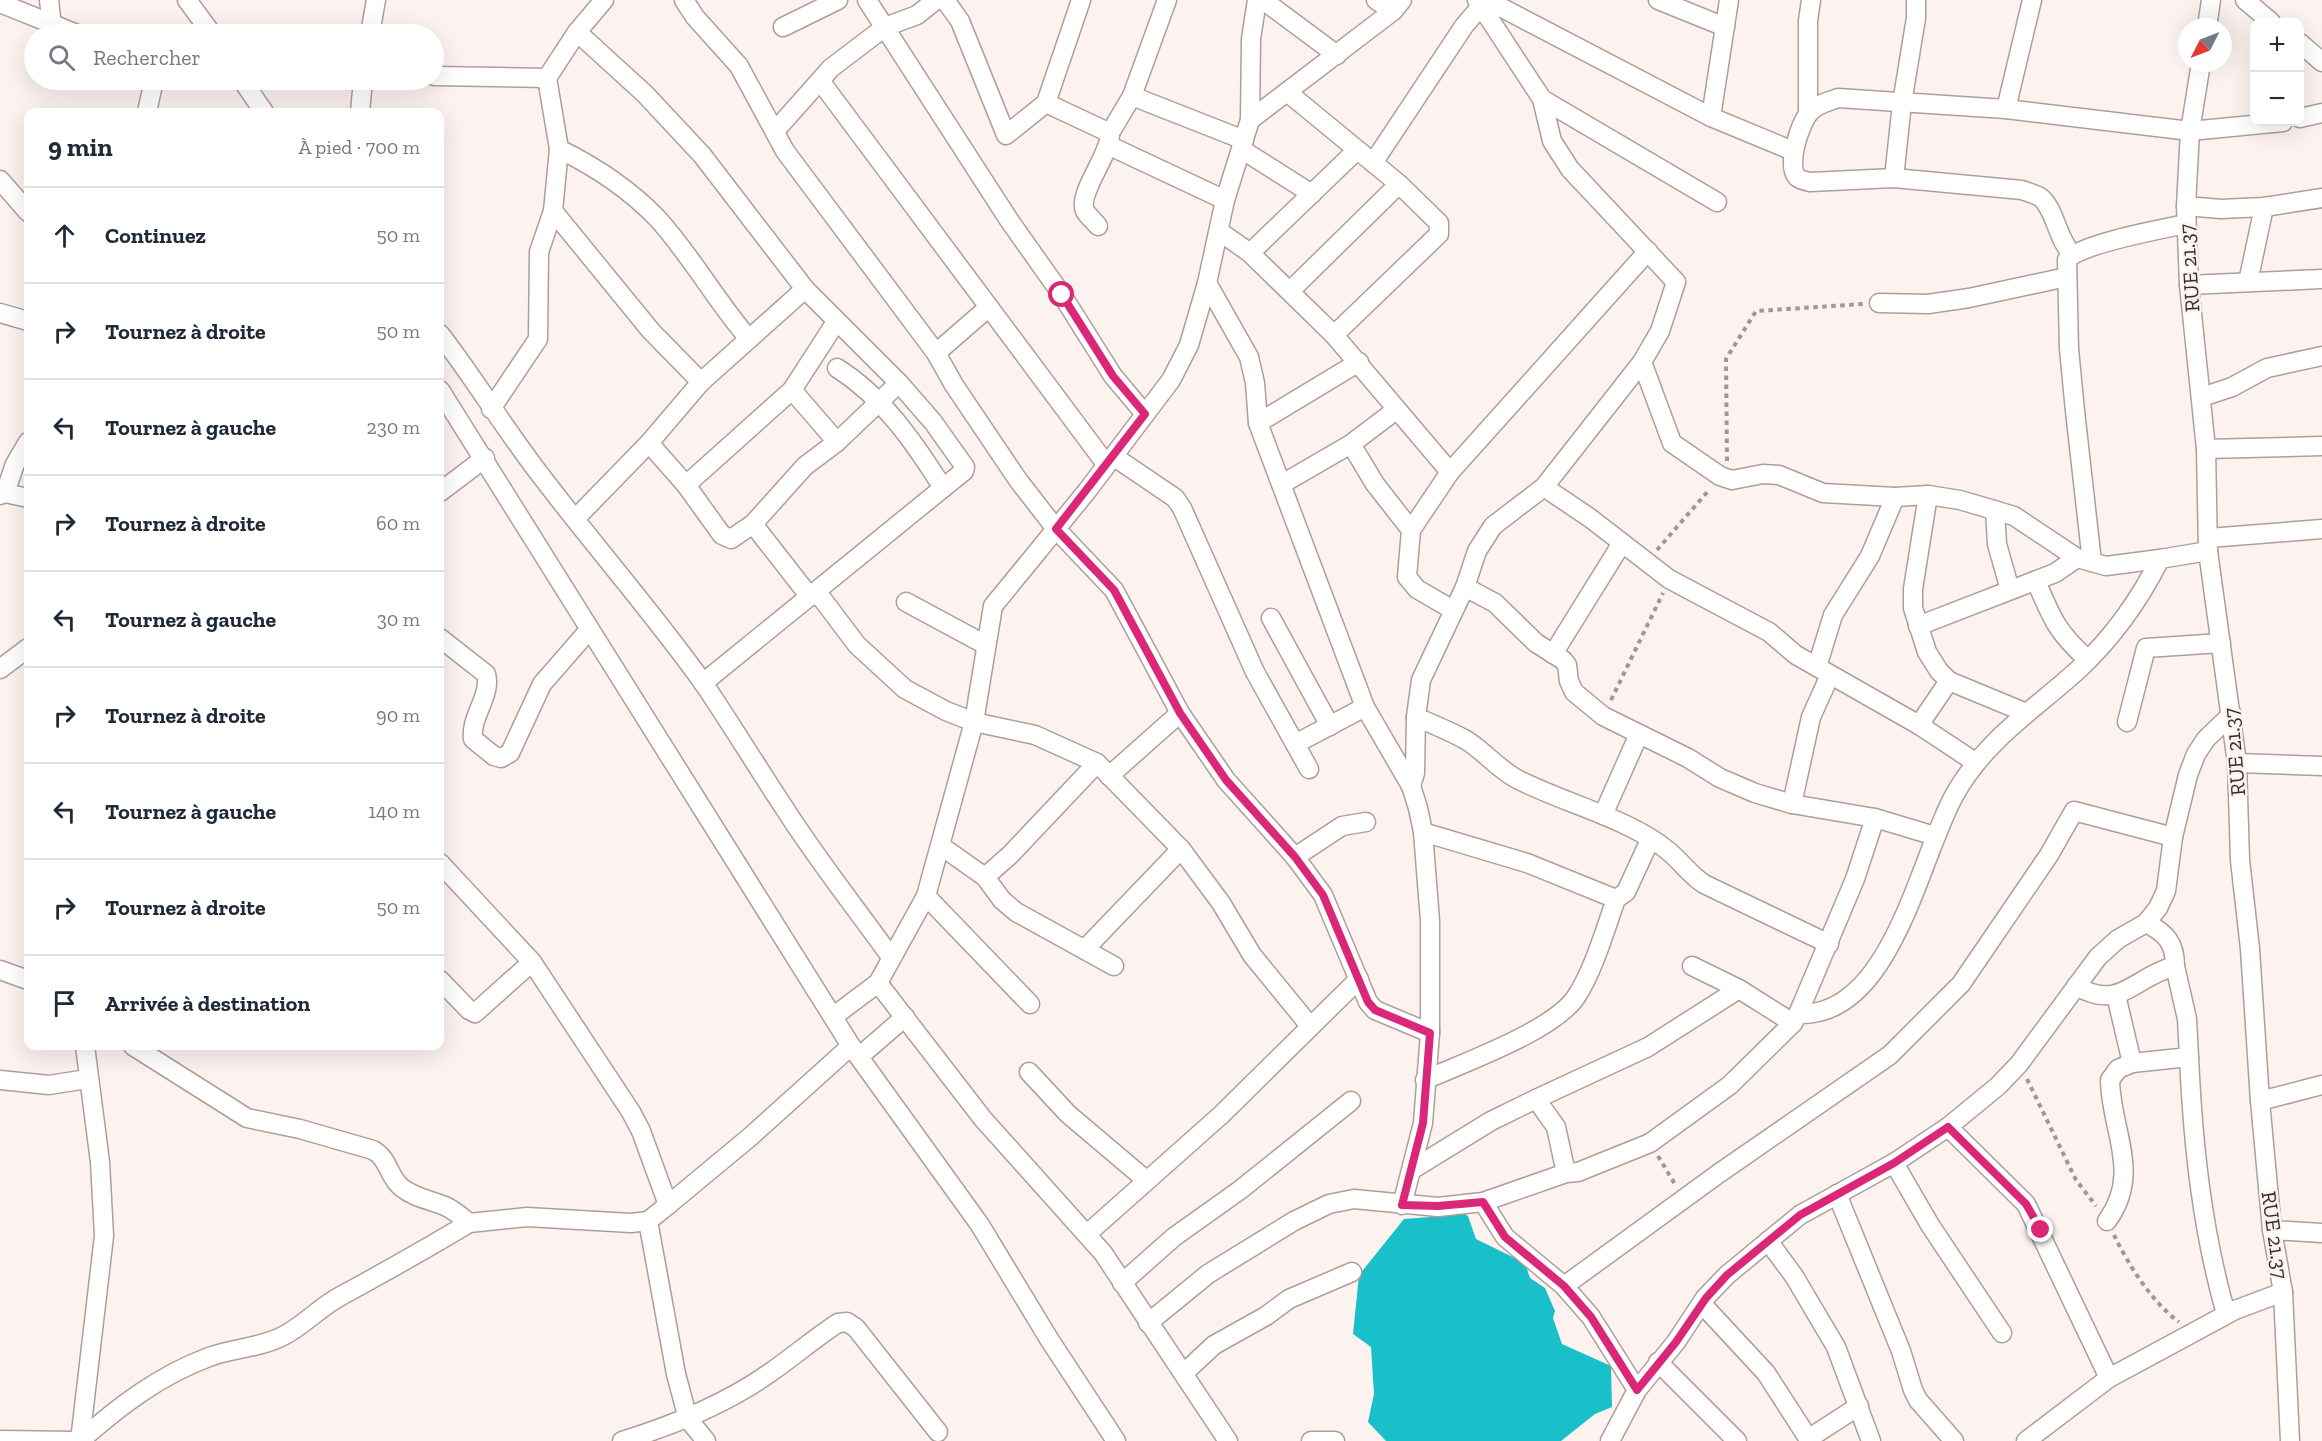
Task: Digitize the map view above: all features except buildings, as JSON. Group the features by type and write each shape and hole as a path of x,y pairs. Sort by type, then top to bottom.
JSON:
{"street":[{"path":"50,0 52,24"},
{"path":"187,0 205,24"},
{"path":"372,24 376,0"},
{"path":"491,409 538,339 539,252 553,211 559,149 547,78 577,32 604,0"},
{"path":"684,0 695,17 739,66 785,151 936,353 954,385 1018,480 1056,529 1114,590 1180,713 1226,780 1295,857 1323,895 1362,991 1375,1010 1430,1033"},
{"path":"783,27 838,0"},
{"path":"867,0 1113,376 1145,414"},
{"path":"775,131 821,82 831,68 885,27 917,15 936,0"},
{"path":"945,0 960,21 1005,134 1012,133 1046,103 1081,0"},
{"path":"1098,226 1085,211 1083,199 1132,96 1167,0"},
{"path":"834,1016 878,983 926,896 974,722 984,644 993,606 1056,529 1171,380 1189,345 1207,283 1225,200 1250,120 1251,39 1257,0"},
{"path":"1263,0 1337,55"},
{"path":"1376,0 1398,6"},
{"path":"1658,0 1725,27"},
{"path":"1711,117 1729,0"},
{"path":"1811,0 1808,21 1808,114 1794,151 1796,176 1810,182 1894,178 2022,190 2040,197 2049,209 2064,246 2072,254"},
{"path":"1894,178 1902,103 1916,18 1916,0"},
{"path":"2006,109 2032,0"},
{"path":"2208,18 2211,0"},
{"path":"2245,0 2266,18"},
{"path":"1482,2 1711,117 1794,151"},
{"path":"1411,786 1415,773 1416,717 1421,680 1465,587 1477,550 1493,526 1544,488 1642,363 1660,331 1676,282 1570,169 1552,141 1542,99 1482,2"},
{"path":"1373,163 1482,2"},
{"path":"0,3 47,24"},
{"path":"1250,120 1398,6"},
{"path":"577,32 645,93 702,155 806,289 836,322 899,383 964,462 964,471 703,683"},
{"path":"2304,47 2322,62"},
{"name":"RUE 21.37","path":"2200,72 2190,131 2186,206 2189,285 2202,396 2209,545 2237,763 2240,860 2250,949 2259,1101 2272,1230 2283,1292 2290,1441"},
{"path":"444,76 547,78"},
{"path":"821,82 989,307 1109,460 1175,498 1182,508 1255,672 1309,769"},
{"path":"148,108 152,90"},
{"path":"249,90 261,108"},
{"path":"360,108 362,90"},
{"path":"1287,92 1399,184 1439,223 1439,234 1334,335"},
{"path":"1132,96 1242,144 1312,194"},
{"path":"1808,114 1818,105 1838,98 2006,109 2190,131 2250,125"},
{"path":"1542,99 1717,202"},
{"path":"1046,103 1110,140 1225,200"},
{"path":"2304,117 2322,113"},
{"path":"559,149 602,170 657,218 721,307 749,339"},
{"path":"1250,254 1357,150"},
{"path":"0,180 24,207"},
{"path":"1290,291 1399,184"},
{"path":"2186,206 2221,209 2264,207 2322,198"},
{"path":"2248,282 2264,207"},
{"path":"553,211 644,323 701,382"},
{"path":"2085,560 2066,267 2072,254 2120,238 2186,224"},
{"path":"1219,231 1250,254 1334,335 1450,472"},
{"path":"1453,610 1417,589 1407,577 1411,530 1450,472 1648,251"},
{"path":"1879,303 1928,304 1959,300 2067,277"},
{"path":"2189,285 2322,279"},
{"path":"1207,283 1249,357 1255,383 1258,423 1365,707 1411,786 1423,832 1430,921 1430,1033 1423,1123 1402,1205"},
{"path":"576,518 649,443 701,382 806,289"},
{"path":"936,353 989,307"},
{"path":"0,313 24,320"},
{"path":"686,485 792,390 836,322"},
{"path":"444,339 478,384 491,409 703,683 795,823 891,957"},
{"path":"2202,396 2232,387 2267,368 2322,356"},
{"path":"1258,423 1359,362"},
{"path":"1642,363 1672,443 1720,476 1732,480 1763,474 1779,475 1823,493 1895,497 1928,495 1960,500 1995,510 2034,528 2085,560 2106,566 2160,559 2209,545 2322,529"},
{"path":"837,368 857,380 880,402 918,449 943,488"},
{"path":"649,443 686,485 726,539 731,539 753,524 805,466 837,442 899,383"},
{"path":"792,390 837,442"},
{"path":"444,396 485,458 589,630 856,1051 980,1225 1049,1339 1116,1441"},
{"path":"1282,484 1351,444 1396,410"},
{"path":"1351,444 1381,492 1411,530"},
{"path":"2206,449 2322,446"},
{"path":"24,449 3,494 24,497"},
{"path":"444,489 485,458"},
{"path":"1544,488 1670,579 1769,632 1796,655 1919,725 1975,762"},
{"path":"1928,495 1912,589 1913,608 1927,652 1939,671 1949,681 2024,712"},
{"path":"1791,804 1810,717 1824,671 1833,615 1870,556 1895,497"},
{"path":"1995,510 1997,544 2010,590"},
{"path":"753,524 857,645 895,681 946,711 974,722 1035,735 1103,770 1180,849 1221,903 1252,955 1310,1026"},
{"path":"1553,654 1622,543"},
{"path":"1692,966 1796,1018 1839,1006 1869,978 1899,926 1945,812 1975,762 2024,712 2088,660 2143,591 2160,559"},
{"path":"1918,626 2085,560"},
{"path":"2036,581 2053,621 2064,638 2088,660"},
{"path":"1465,587 1495,603 1536,643 1567,665 1569,681 1574,692 1603,716 1720,778 1791,804 1875,818 1935,836"},
{"path":"906,602 984,644"},
{"path":"1271,618 1330,726"},
{"path":"444,641 486,674 487,684 472,725 473,739 494,756 501,758 510,753 542,684 589,630"},
{"path":"2127,722 2146,648 2222,643"},
{"path":"0,669 24,651"},
{"path":"1919,725 1949,681"},
{"path":"1295,744 1365,707"},
{"path":"985,877 1103,770 1180,713"},
{"path":"1610,1441 1637,1390 1676,1342 1702,1304 1727,1275 1800,1215 1894,1163 1948,1127 1998,1086 2019,1064 2098,957 2118,939 2146,923 2158,908 2166,891 2173,837 2196,754 2232,714"},
{"path":"1416,717 1467,741 1514,778 1556,798 1603,815 1668,850 1692,876 1704,884 1829,944"},
{"path":"1603,815 1639,734"},
{"path":"2237,763 2322,766"},
{"path":"1564,1286 1890,1055 1961,984 2049,855 2074,811 2173,837"},
{"path":"1148,1323 1208,1274 1294,1221 1329,1203 1354,1199 1402,1205 1438,1206 1483,1202 1599,1164 1650,1143 1730,1085 1796,1018 1855,879 1875,818"},
{"path":"1295,857 1342,826 1366,822"},
{"path":"1423,832 1472,844 1527,863 1616,899"},
{"path":"1425,1080 1545,1024 1565,1010 1577,996 1616,899 1626,892 1650,840"},
{"path":"941,846 985,877 1002,900 1016,912 1114,966"},
{"path":"1085,949 1180,849"},
{"path":"444,867 532,962 631,1112 641,1131 668,1205"},
{"path":"926,896 1030,1004"},
{"path":"2146,923 2161,930 2171,941 2187,1018 2196,1164 2204,1220 2226,1314"},
{"path":"444,984 469,1010 475,1013 532,962"},
{"path":"2076,986 2102,997 2116,995 2160,971 2175,966"},
{"path":"0,970 24,979"},
{"path":"1087,1234 1221,1115 1359,979"},
{"path":"878,983 983,1119 1103,1253 1228,1441"},
{"path":"1413,1169 1491,1120 1648,1047 1739,988"},
{"path":"2116,995 2132,1063"},
{"path":"85,1050 87,1079 100,1162 104,1236 80,1441 121,1405 184,1369 208,1358 262,1345 285,1336 337,1298 394,1269 469,1222 527,1217 631,1223 648,1221 856,1051 905,1017"},
{"path":"139,1050 248,1118 300,1129 383,1155 393,1178 400,1186 424,1199 446,1206 469,1222"},
{"path":"2107,1221 2118,1205 2124,1188 2124,1152 2110,1080 2118,1069 2132,1063 2190,1057"},
{"path":"1029,1072 1068,1114 1146,1180"},
{"path":"0,1080 50,1085 87,1079"},
{"path":"2259,1101 2322,1084"},
{"path":"1536,1099 1556,1127 1566,1173"},
{"path":"1122,1283 1174,1237 1240,1190 1352,1101"},
{"path":"1948,1127 2026,1204 2109,1378"},
{"path":"1894,1163 1930,1225 2002,1334"},
{"path":"1837,1194 1901,1351 1913,1390 1918,1400 1954,1441"},
{"path":"1483,1202 1505,1237 1564,1286 1591,1317 1637,1390"},
{"path":"648,1221 676,1374 688,1419 706,1441"},
{"path":"2272,1230 2322,1233"},
{"path":"1767,1241 1794,1276 1836,1347 1871,1441"},
{"path":"1184,1373 1214,1345 1266,1316 1289,1299 1352,1272"},
{"path":"2026,1441 2109,1378 2165,1350 2226,1314 2283,1292"},
{"path":"1702,1304 1766,1373 1806,1435 1814,1436 1859,1406"},
{"path":"622,1441 688,1419 770,1373 838,1323 847,1322 856,1328 938,1432"},
{"path":"1658,1362 1737,1441"},
{"path":"0,1440 76,1441"},
{"path":"1311,1441 1335,1441"}],"path":[{"path":"1647,562 1720,476 1727,461 1726,359 1756,311 1879,303"},
{"path":"1603,716 1670,579"},
{"path":"1650,1143 1683,1200"}],"water":[{"path":"1455,1208 1468,1216 1476,1239 1525,1263 1530,1278 1545,1288 1555,1311 1553,1318 1562,1344 1611,1366 1612,1407 1595,1414 1561,1441 1386,1441 1368,1422 1374,1394 1371,1347 1353,1334 1359,1275 1404,1219 1430,1217"}],"route":[{"path":"1062,295 1113,376 1145,414 1056,529 1114,590 1180,713 1226,780 1295,857 1323,895 1368,1002 1375,1010 1430,1033 1423,1123 1402,1205 1438,1206 1483,1202 1505,1237 1564,1286 1591,1317 1637,1390 1676,1342 1706,1298 1727,1275 1800,1215 1894,1163 1948,1127 2012,1188 2026,1204 2041,1230"}]}
